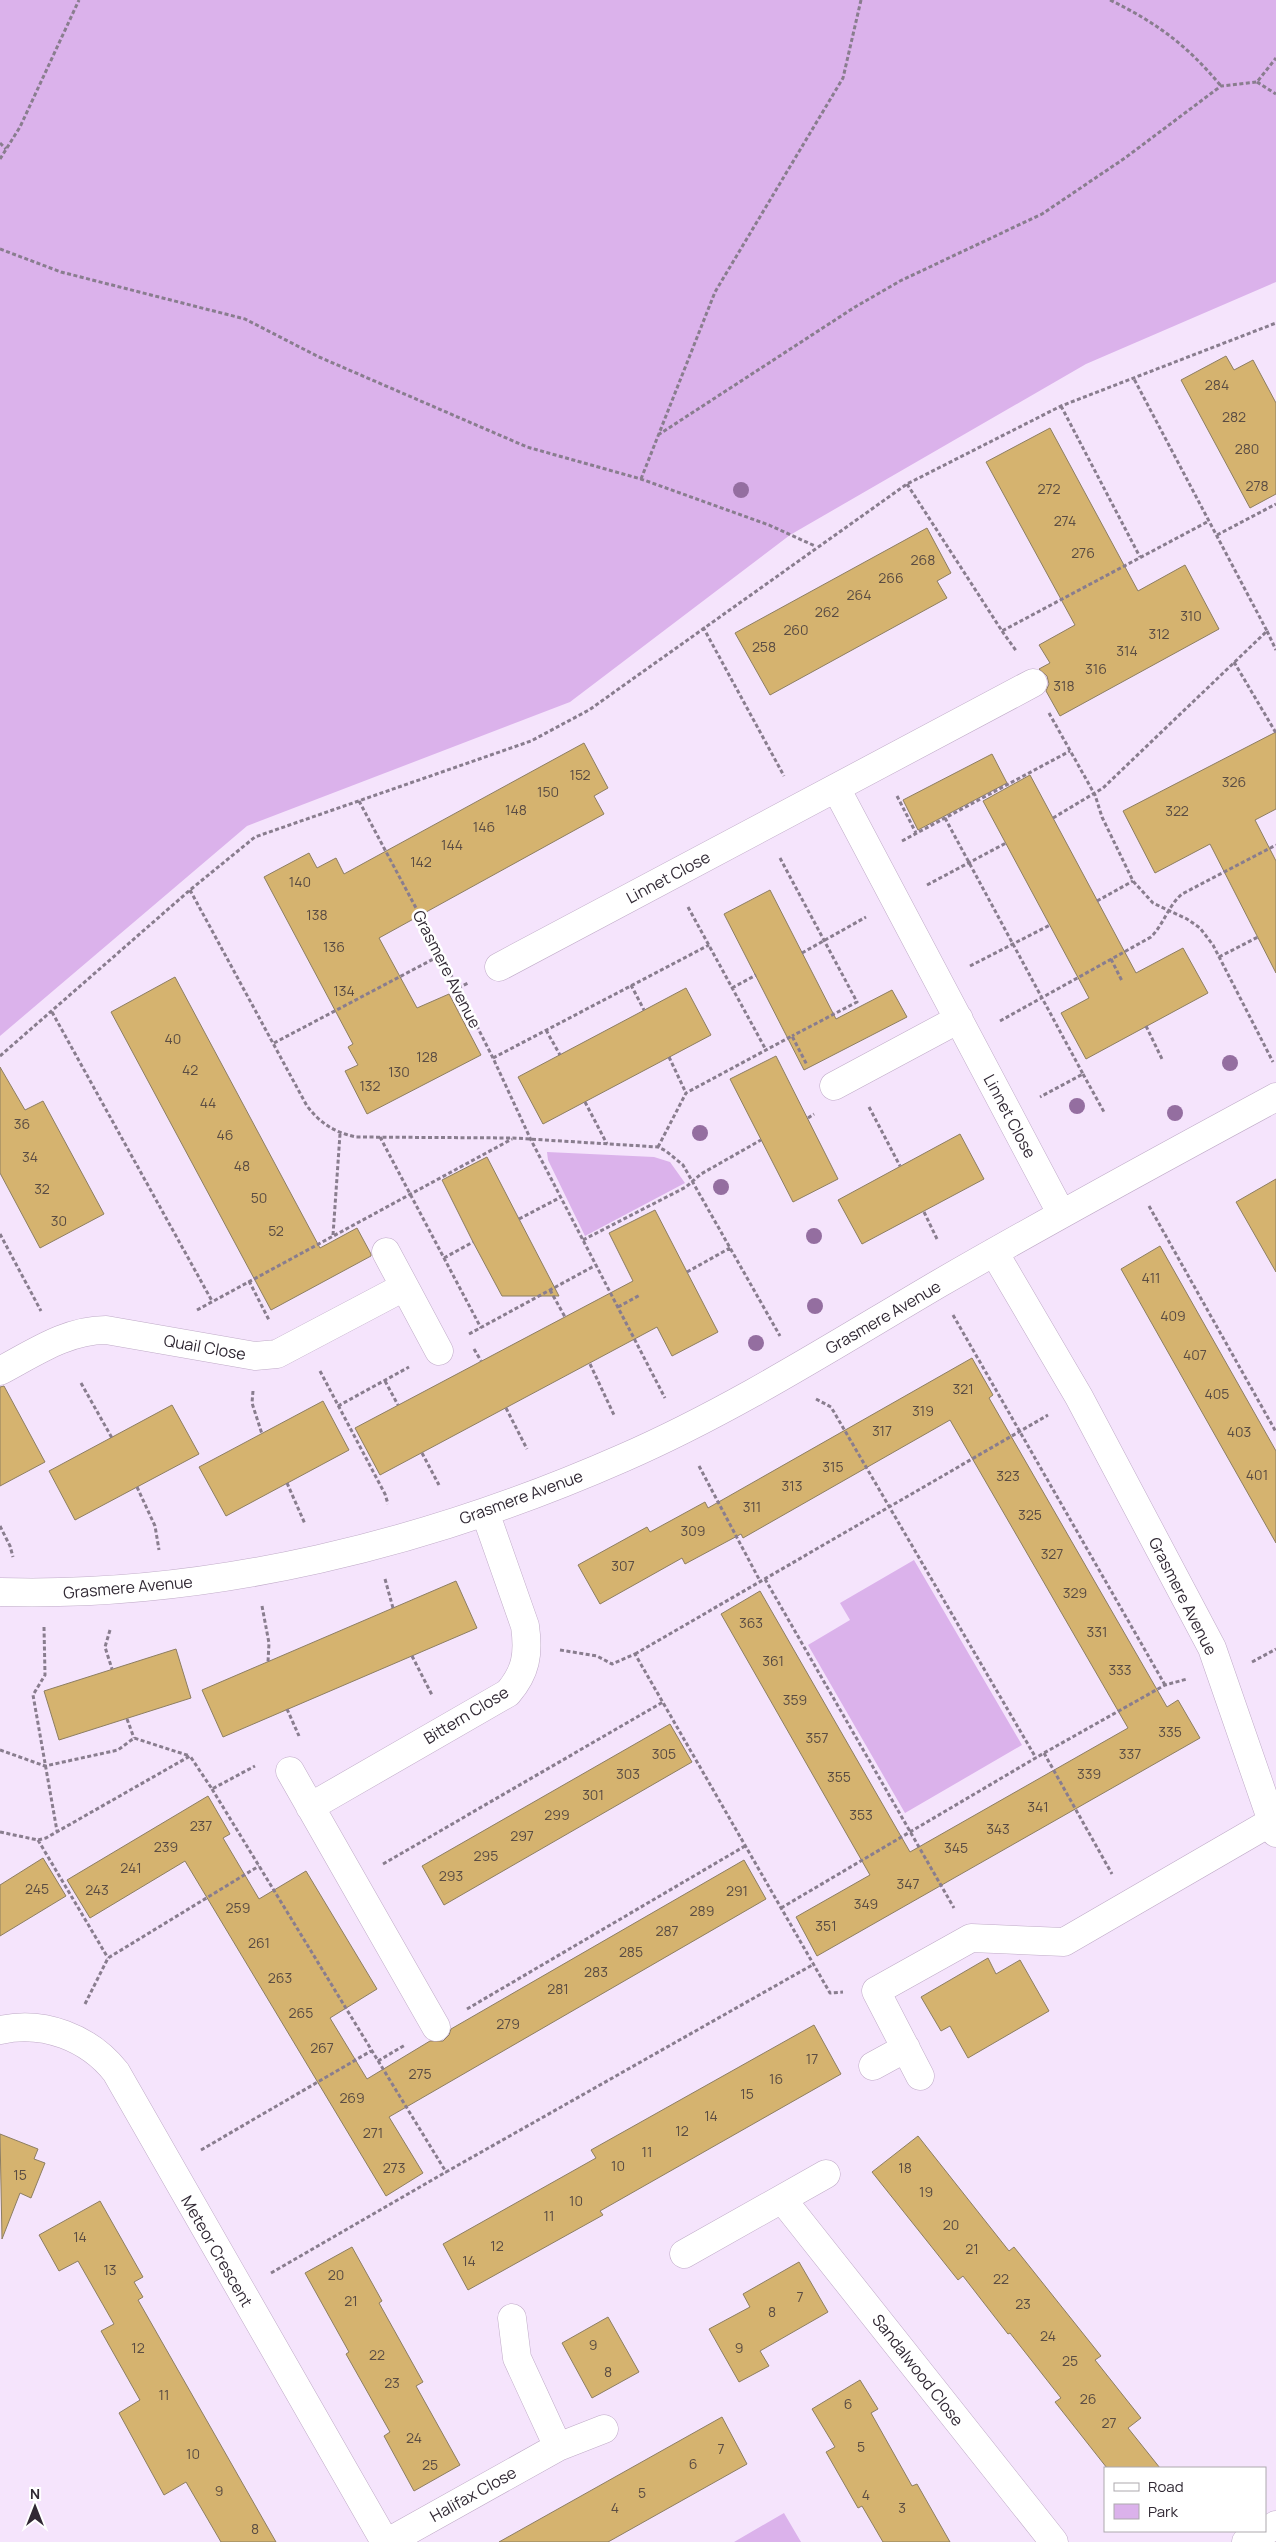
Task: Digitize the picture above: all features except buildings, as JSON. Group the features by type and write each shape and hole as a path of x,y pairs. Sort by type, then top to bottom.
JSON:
{"street":[{"name":"Linnet Close","path":"499,967 1033,683"},
{"name":"Linnet Close","path":"836,788 1061,1213"},
{"path":"844,1081 964,1028"},
{"name":"Grasmere Avenue","path":"0,1592 107,1591 199,1581 256,1571 383,1543 485,1512 622,1458 681,1431 1061,1213 1276,1097"},
{"path":"386,1252 439,1351"},
{"name":"Grasmere Avenue","path":"971,1938 1064,1942 1129,1903 1273,1828 1212,1648 1078,1397 994,1252"},
{"name":"Quail Close","path":"0,1371 74,1333 88,1330 106,1330 255,1356 277,1354 304,1342 404,1287"},
{"name":"Bittern Close","path":"310,1807 508,1693 519,1679 526,1662 528,1645 525,1626 485,1512"},
{"path":"290,1771 436,2027"},
{"path":"920,2076 876,1990 971,1938"},
{"name":"Meteor Crescent","path":"0,2030 24,2027 47,2029 69,2036 103,2056 116,2072 240,2291 386,2542"},
{"path":"873,2066 906,2048"},
{"path":"684,2254 826,2174"},
{"name":"Sandalwood Close","path":"782,2198 1054,2542"},
{"path":"512,2318 517,2358 558,2447"},
{"name":"Halifax Close","path":"386,2542 558,2447 604,2429"},
{"path":"1246,2542 1264,2532"}],"path":[{"path":"0,159 20,127 79,0"},
{"path":"641,479 715,292 843,78 861,0"},
{"path":"1110,0 1176,38 1199,59 1221,86"},
{"path":"1257,82 1276,58"},
{"path":"658,435 855,306 900,281 1042,214 1125,158 1221,86 1257,82 1276,94"},
{"path":"0,143 6,149"},
{"path":"0,249 61,272 245,319 319,358 527,447 641,479 769,524 816,547"},
{"path":"0,1056 190,890 255,836 531,741 589,710 703,627 907,484 1061,406 1276,323"},
{"path":"1133,377 1276,650"},
{"path":"1061,406 1140,557"},
{"path":"907,484 1014,647 1095,795 1102,817 1133,881 1153,903 1200,928 1219,957 1276,1068"},
{"path":"1216,535 1276,504"},
{"path":"1002,630 1209,521"},
{"path":"703,627 800,806"},
{"path":"1053,818 1095,795 1266,631"},
{"path":"1234,662 1276,733"},
{"path":"873,857 1070,751"},
{"path":"880,764 916,833"},
{"name":"Grasmere Avenue","path":"359,801 441,955 493,1058 531,1140 665,1398"},
{"path":"946,818 1104,1112"},
{"path":"658,1147 686,1093 857,1002 764,826"},
{"path":"802,953 1006,843"},
{"path":"964,1028 1042,998 1151,937 1159,929 1168,910 1182,894 1276,845"},
{"path":"671,876 766,1050"},
{"path":"1097,901 1133,881"},
{"path":"190,890 307,1106 317,1118 340,1134 356,1137 513,1138 658,1147 675,1157 692,1181 780,1336"},
{"path":"940,983 1050,925"},
{"path":"1219,957 1258,937"},
{"path":"493,1058 709,944"},
{"path":"274,1042 441,955"},
{"path":"1111,959 1122,981"},
{"path":"732,988 756,975"},
{"path":"631,986 644,1010"},
{"path":"52,1012 212,1302"},
{"path":"1146,1026 1162,1059"},
{"path":"546,1030 560,1055"},
{"path":"792,1036 822,1093 844,1081 900,1166"},
{"path":"669,1057 686,1093"},
{"path":"1008,1114 1083,1074"},
{"path":"585,1102 607,1144"},
{"path":"333,1236 340,1134"},
{"path":"380,1137 481,1328"},
{"path":"196,1310 513,1138"},
{"path":"583,1240 686,1187 701,1174 762,1140"},
{"path":"1131,1175 1276,1432"},
{"path":"519,1219 561,1198"},
{"path":"924,1212 938,1239"},
{"path":"0,1234 57,1341"},
{"path":"444,1258 473,1242"},
{"path":"686,1272 730,1248"},
{"path":"936,1285 1165,1685"},
{"path":"550,1290 565,1317"},
{"path":"618,1307 640,1295"},
{"path":"304,1342 385,1494 388,1504"},
{"path":"255,1356 252,1403 262,1434"},
{"path":"590,1364 614,1415"},
{"path":"385,1381 398,1406"},
{"path":"81,1383 112,1438"},
{"path":"528,1645 597,1656 612,1664 635,1654 1078,1397"},
{"path":"816,1399 831,1408 1036,1758"},
{"path":"506,1408 527,1449"},
{"path":"422,1453 439,1485"},
{"path":"698,1466 760,1581"},
{"path":"287,1483 305,1524"},
{"path":"137,1487 155,1526 159,1550"},
{"path":"0,1526 13,1557"},
{"path":"256,1571 269,1643 268,1662"},
{"path":"385,1579 393,1608"},
{"path":"765,1579 971,1938"},
{"path":"43,1593 45,1674 33,1695 57,1831"},
{"path":"110,1630 105,1647 112,1669"},
{"path":"1246,1666 1276,1649"},
{"path":"635,1654 830,1993 876,1990"},
{"path":"412,1656 450,1726"},
{"path":"781,1908 1044,1753 1165,1685 1190,1678"},
{"path":"353,1882 663,1702"},
{"path":"127,1719 134,1738"},
{"path":"0,1750 45,1766 118,1750 134,1738"},
{"path":"134,1738 190,1756 446,2172"},
{"path":"1044,1753 1129,1903"},
{"path":"212,1789 278,1754 290,1771"},
{"path":"0,1832 38,1840 190,1756"},
{"path":"38,1840 108,1958"},
{"path":"378,2061 745,1846"},
{"path":"69,2036 108,1958 259,1866"},
{"path":"240,2291 814,1964"},
{"path":"170,2168 372,2051"}],"green space":[{"path":"0,0 1276,0 1276,282 1086,364 790,535 570,702 247,826 0,1036"},
{"path":"547,1152 654,1157 670,1162 685,1183 585,1236 548,1160"},
{"path":"914,1560 1022,1745 905,1813 808,1645 850,1620 840,1603"},
{"path":"784,2513 801,2542 734,2542"}]}
